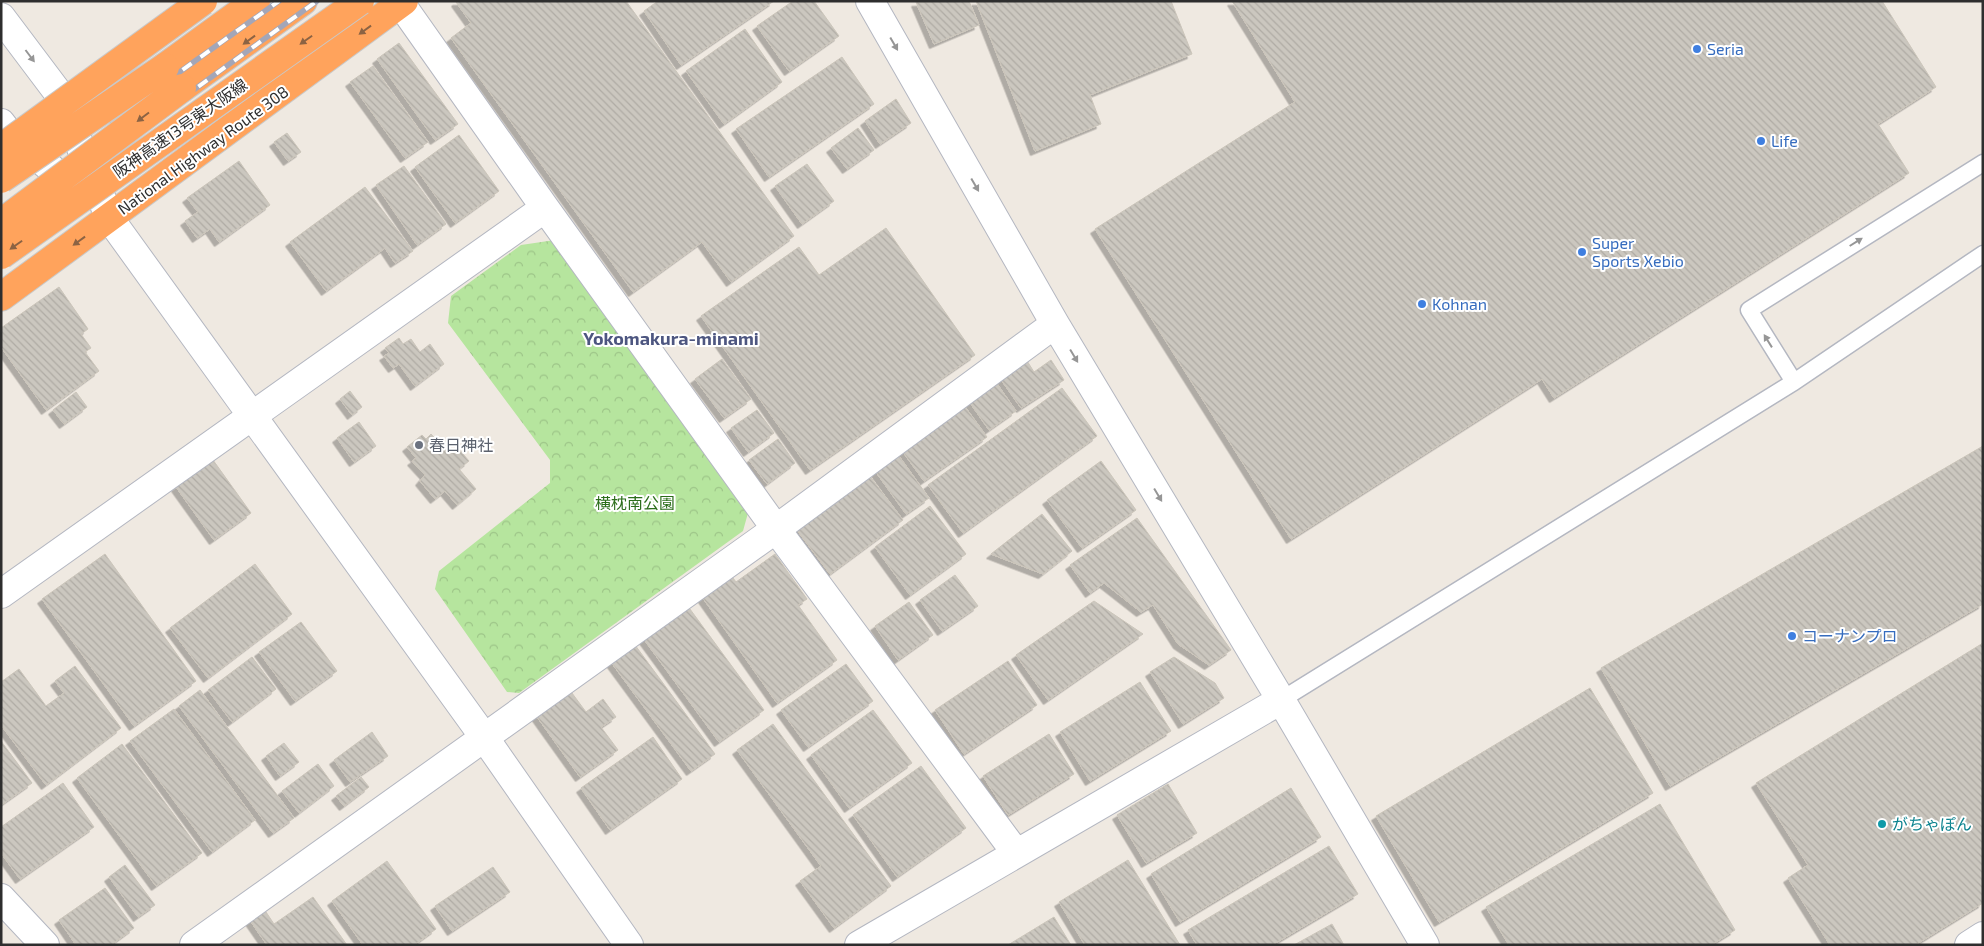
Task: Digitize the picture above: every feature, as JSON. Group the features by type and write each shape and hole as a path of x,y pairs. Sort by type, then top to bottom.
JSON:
{"highway":[{"path":"3,135 182,1"},
{"path":"3,135 203,1"},
{"path":"1,179 256,1"},
{"path":"1,223 182,88 303,1"},
{"name":"阪神高速13号東大阪線","path":"1,255 360,1"},
{"name":"National Highway Route 308","path":"1,297 110,219 403,2"}],"street":[{"path":"870,1 1055,324 1281,700 1425,945"},
{"path":"403,2 546,208 776,529 1016,853"},
{"path":"1,17 59,94 110,219 484,737 629,945"},
{"path":"3,135 110,219"},
{"path":"1,594 546,208"},
{"path":"194,945 776,529 1055,324"},
{"path":"859,945 1281,700"},
{"path":"1,898 45,945"},
{"path":"1969,945 1983,936"}],"lane":[{"path":"1794,382 1750,310 1983,163"},
{"path":"1281,700 1794,382 1983,254"}],"green space":[{"name":"横枕南公園","path":"555,240 748,513 743,531 519,693 507,692 435,589 439,571 550,483 550,460 448,323 451,296 521,245"}],"building":[{"path":"457,1 626,1 794,236 731,282 702,242 633,292 451,38 471,23"},
{"path":"658,1 774,1 681,65 644,11"},
{"path":"793,1 814,1 839,36 789,71 757,26"},
{"path":"969,1 979,25 934,44 916,2"},
{"path":"976,1 1171,1 1192,54 1090,95 1101,124 1035,151"},
{"name":"Kohnan","path":"1232,1 1882,1 1936,87 1878,124 1909,173 1554,398 1542,379 1291,539 1095,229 1295,102"},
{"path":"745,29 782,82 724,124 686,71"},
{"path":"399,43 458,124 435,140 377,59"},
{"path":"842,57 874,104 769,177 736,129"},
{"path":"373,66 428,142 405,158 350,82"},
{"path":"896,99 911,123 880,144 865,121"},
{"path":"858,128 874,150 847,169 831,148"},
{"path":"287,133 301,152 288,161 274,142"},
{"path":"459,135 499,191 455,223 415,167"},
{"path":"239,161 270,205 219,242 210,229 197,238 185,221 198,212 187,198"},
{"path":"807,164 834,201 802,224 775,186"},
{"path":"404,166 446,224 417,245 376,185"},
{"path":"365,187 413,251 395,263 385,248 326,291 290,242"},
{"path":"886,228 975,355 810,470 701,316 799,247 819,275"},
{"path":"59,287 88,329 81,334 91,348 85,352 99,371 46,410 1,347 1,328"},
{"path":"399,338 403,344 411,339 420,352 430,344 444,364 415,386 399,364 393,368 384,356 389,353 385,348"},
{"path":"1024,356 1034,372 1051,360 1064,380 1021,408 997,374"},
{"path":"722,359 751,399 724,418 695,379"},
{"path":"993,378 1016,411 989,430 966,397"},
{"path":"1062,388 1097,436 963,533 928,485"},
{"path":"350,391 362,407 352,415 340,399"},
{"path":"76,392 87,407 64,424 53,410"},
{"path":"963,404 987,437 924,481 900,448"},
{"path":"757,410 774,433 748,452 731,428"},
{"path":"359,422 376,446 354,462 337,438"},
{"path":"431,434 449,454 457,447 469,461 459,469 476,489 457,505 445,491 435,499 420,481 425,475 412,461 416,458 407,447 422,435 426,439"},
{"path":"778,439 795,463 767,484 749,460"},
{"name":"コーナンプロ","path":"1983,446 1983,604 1670,786 1601,668"},
{"path":"896,452 929,498 906,514 873,468"},
{"path":"213,460 251,513 214,540 176,487"},
{"path":"1101,461 1136,510 1082,548 1047,500"},
{"path":"866,471 903,520 830,574 794,526"},
{"path":"930,506 966,554 910,595 875,547"},
{"path":"1042,514 1072,551 1043,574 991,554"},
{"path":"1137,518 1231,650 1209,665 1178,644 1153,605 1141,612 1104,583 1090,593 1070,565"},
{"path":"105,554 196,681 134,726 42,599"},
{"path":"775,554 807,599 798,605 837,660 777,703 700,594 730,574 736,582"},
{"path":"255,564 292,614 208,678 170,628"},
{"path":"955,575 978,606 942,631 920,600"},
{"path":"1094,601 1143,634 1048,700 1016,655"},
{"path":"909,602 933,635 898,660 875,626"},
{"path":"687,605 764,710 719,742 643,638"},
{"path":"301,622 337,671 295,701 259,652"},
{"name":"がちゃぽん","path":"1983,643 1983,903 1915,945 1830,945 1788,878 1808,865 1756,783"},
{"path":"635,645 715,754 691,771 611,662"},
{"path":"252,657 276,689 232,722 208,690"},
{"path":"1174,657 1215,683 1224,698 1183,724 1150,672"},
{"path":"1008,661 1037,705 964,754 935,710"},
{"path":"846,664 873,701 808,747 781,710"},
{"path":"75,666 121,728 46,785 1,725 1,682 19,669 46,706 64,693 55,681"},
{"path":"1140,682 1171,731 1090,781 1060,732"},
{"path":"1590,688 1653,793 1439,922 1376,816"},
{"path":"569,689 586,712 603,699 616,717 601,727 618,750 580,777 535,714"},
{"path":"200,690 294,818 273,833 179,706"},
{"path":"174,709 255,820 212,852 130,741"},
{"path":"873,710 912,763 849,808 811,755"},
{"path":"773,724 891,886 834,928 800,881 821,866 737,750"},
{"path":"372,732 388,756 350,782 334,760"},
{"path":"1049,734 1074,774 1008,815 983,776"},
{"path":"653,737 682,779 610,830 581,788"},
{"path":"1,741 32,783 1,805"},
{"path":"284,743 299,762 280,776 266,756"},
{"path":"122,744 202,853 156,886 77,778"},
{"path":"318,764 334,786 299,813 282,791"},
{"path":"921,766 966,828 897,877 853,815"},
{"path":"361,777 369,787 344,806 336,796"},
{"path":"63,783 94,827 20,879 1,853 1,827"},
{"path":"1168,784 1197,833 1146,863 1117,815"},
{"path":"1291,788 1321,837 1180,922 1151,874"},
{"path":"1660,804 1735,930 1711,945 1509,945 1486,907"},
{"path":"1329,846 1358,894 1272,945 1197,945 1188,930"},
{"path":"1128,860 1180,945 1085,945 1059,902"},
{"path":"387,861 436,929 414,945 363,945 332,901"},
{"path":"125,865 155,905 138,917 109,877"},
{"path":"493,867 510,892 452,931 435,906"},
{"path":"105,888 134,928 111,945 76,945 59,920"},
{"path":"313,897 347,945 267,945 249,919 264,909 274,924"},
{"path":"1054,917 1071,945 1008,945"},
{"path":"1332,924 1344,945 1294,945"}],"railway":[{"path":"111,121 279,1"},
{"path":"127,138 317,1"}],"place":[{"name":"Seria","path":"1697,49"},
{"name":"Life","path":"1761,141"},
{"name":"Super Sports Xebio","path":"1582,252"},
{"name":"Kohnan","path":"1422,304"},
{"name":"春日神社","path":"419,445"},
{"name":"コーナンプロ","path":"1792,636"},
{"name":"がちゃぽん","path":"1882,824"}],"district":[{"name":"Yokomakura-minami","path":"671,339"}]}
